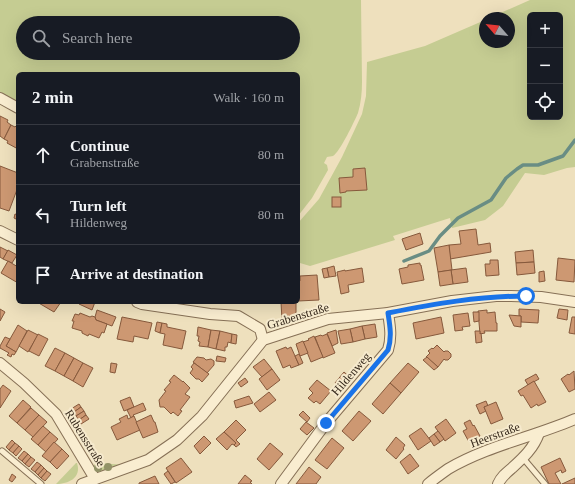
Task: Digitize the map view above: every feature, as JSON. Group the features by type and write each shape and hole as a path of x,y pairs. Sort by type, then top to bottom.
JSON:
{"street":[{"path":"0,98 16,107"},
{"path":"0,231 16,239"},
{"name":"Grabenstraße","path":"82,484 148,460 177,440 202,416 263,340 328,319 388,313 452,301 496,296 526,296 575,302"},
{"path":"142,304 210,314 238,316 260,329 263,340"},
{"name":"Hildenweg","path":"281,484 326,423 388,350 391,336 388,313"},
{"name":"Rubensstraße","path":"0,363 24,383 56,414 95,479"},
{"name":"Heerstraße","path":"428,484 447,470 469,458 575,419"},
{"path":"498,484 501,478 523,458 534,445 539,433"}],"lane":[{"path":"2,451 41,484"},
{"path":"523,458 545,484"}],"green space":[{"path":"0,0 361,0 362,86 361,101 358,113 339,149 333,156 327,157 324,163 327,165 328,170 312,198 300,213 300,72 16,72 16,101 0,92"},
{"path":"530,0 575,0 575,167 544,175 525,173 503,206 485,220 452,228 450,218 393,236 395,240 310,266 300,263 300,221 319,199 342,157 362,114 366,96 367,62 425,46 479,23 479,48 515,48 515,12 503,12"},
{"path":"76,463 78,473 76,476 65,483 56,484"},
{"path":"97,463 127,465 103,472 91,467"}],"building":[{"path":"0,116 8,120 7,122 11,125 4,139 0,136"},
{"path":"11,125 16,126 16,148 7,143 8,141 4,139"},
{"path":"0,166 16,172 16,192 9,211 0,208"},
{"path":"365,168 367,190 346,191 340,193 339,178 353,177 353,169"},
{"path":"332,197 341,197 341,207 332,207"},
{"path":"476,229 478,245 490,243 491,252 450,259 449,245 461,244 459,231"},
{"path":"420,233 423,244 406,250 402,239"},
{"path":"449,245 452,270 438,272 434,248"},
{"path":"0,247 8,251 3,259 0,257"},
{"path":"8,250 16,254 12,263 3,259"},
{"path":"533,250 534,262 516,263 515,252"},
{"path":"558,258 575,260 574,282 556,280"},
{"path":"490,260 498,260 499,275 486,276 485,264 490,264"},
{"path":"8,261 16,266 16,282 1,273"},
{"path":"534,262 535,273 517,275 516,263"},
{"path":"420,263 424,280 402,284 399,269 408,267 408,265"},
{"path":"334,266 336,276 329,277 327,268"},
{"path":"327,268 329,277 324,278 322,269"},
{"path":"362,268 364,282 348,285 349,292 341,294 337,272"},
{"path":"466,268 468,282 453,284 451,270"},
{"path":"451,270 453,284 440,286 438,272"},
{"path":"544,271 545,281 539,282 539,272"},
{"path":"317,275 319,300 300,301 300,276"},
{"path":"40,304 60,304 54,312"},
{"path":"79,304 94,304 92,310"},
{"path":"281,304 296,304 295,319 282,320"},
{"path":"0,309 5,312 0,321"},
{"path":"519,309 539,310 538,323 521,322"},
{"path":"559,309 568,310 567,320 557,318"},
{"path":"97,310 116,317 112,326 96,320 95,317"},
{"path":"487,310 487,313 495,312 497,331 484,331 485,333 480,334 478,311"},
{"path":"473,312 479,312 479,321 474,322"},
{"path":"80,313 90,317 95,317 96,320 107,324 104,333 102,332 99,338 89,334 88,336 82,333 82,331 72,328 74,321 72,321 75,314 79,315"},
{"path":"468,313 470,326 462,327 463,330 455,331 453,315"},
{"path":"509,315 521,316 521,327 514,326"},
{"path":"122,317 152,323 148,339 134,336 133,342 117,339"},
{"path":"441,317 444,333 416,339 413,323"},
{"path":"572,317 575,317 575,334 569,333"},
{"path":"157,322 162,323 160,333 155,331"},
{"path":"162,323 167,324 167,327 186,331 182,349 163,345 165,334 160,333"},
{"path":"375,324 377,337 365,339 362,326"},
{"path":"18,325 27,331 16,352 6,346"},
{"path":"362,326 365,339 353,342 350,329"},
{"path":"198,327 211,330 208,347 199,346 199,336 197,336"},
{"path":"350,329 353,342 341,344 338,331"},
{"path":"28,330 38,335 28,352 19,346"},
{"path":"211,330 220,331 216,349 208,347"},
{"path":"336,330 338,343 332,346 327,333"},
{"path":"220,331 232,334 231,343 228,342 227,347 225,347 225,351 216,349"},
{"path":"475,331 480,331 482,342 476,343"},
{"path":"38,334 48,339 39,356 29,351"},
{"path":"232,334 237,335 236,344 231,343"},
{"path":"327,334 335,353 323,358 315,337"},
{"path":"314,336 323,357 311,362 303,342"},
{"path":"5,337 10,339 6,346 16,352 14,355 12,354 11,357 7,355 9,353 0,348"},
{"path":"303,341 308,353 300,356 296,344"},
{"path":"437,345 444,352 448,351 451,354 451,357 448,360 444,359 438,367 426,357 430,353 428,351"},
{"path":"286,347 287,349 291,347 299,365 291,368 290,365 283,368 276,351"},
{"path":"55,348 65,353 55,371 45,366"},
{"path":"65,353 74,358 64,376 55,371"},
{"path":"299,354 303,363 299,365 295,356"},
{"path":"217,356 226,358 225,362 216,361"},
{"path":"197,357 204,358 206,360 211,359 214,361 214,365 207,373 193,362"},
{"path":"427,357 438,367 434,370 423,360"},
{"path":"74,358 83,363 73,381 64,376"},
{"path":"264,359 272,369 262,377 253,367"},
{"path":"83,363 93,368 83,387 73,381"},
{"path":"111,363 117,364 115,373 110,372"},
{"path":"194,363 209,374 202,382 190,373 193,369 191,367"},
{"path":"408,363 419,372 401,393 390,383"},
{"path":"272,369 280,380 267,390 259,379"},
{"path":"574,371 575,389 569,392 561,379"},
{"path":"344,372 352,379 343,390 335,383"},
{"path":"536,374 539,379 528,385 525,380"},
{"path":"174,375 190,388 185,394 190,397 180,410 182,411 178,416 173,412 171,414 164,407 160,407 159,400 166,391 164,390 171,382 169,381"},
{"path":"245,378 248,382 241,387 238,383"},
{"path":"317,380 331,391 320,404 316,401 314,403 308,398 313,393 309,389"},
{"path":"534,381 546,402 538,406 537,404 531,408 523,395 521,396 518,391"},
{"path":"390,383 401,393 383,414 372,404"},
{"path":"3,385 11,391 0,408 0,389"},
{"path":"269,392 276,400 260,412 254,404"},
{"path":"249,396 253,403 236,408 234,401"},
{"path":"130,397 134,407 124,411 120,401"},
{"path":"23,400 31,407 17,423 9,416"},
{"path":"486,401 488,406 484,407 486,411 480,414 476,405"},
{"path":"496,402 503,419 491,424 484,407"},
{"path":"143,403 146,410 133,415 134,416 131,418 127,410"},
{"path":"79,404 81,407 74,412 71,409"},
{"path":"81,407 84,411 76,416 74,412"},
{"path":"31,408 39,415 25,430 17,423"},
{"path":"84,411 86,415 79,420 76,416"},
{"path":"303,411 310,418 307,422 299,415"},
{"path":"359,411 371,421 353,441 342,431"},
{"path":"39,415 47,422 33,437 25,430"},
{"path":"86,415 89,419 81,424 79,420"},
{"path":"127,415 128,419 134,416 140,430 117,440 111,427 121,422 119,419"},
{"path":"151,415 158,432 143,438 136,422"},
{"path":"446,419 456,433 445,441 435,427"},
{"path":"236,420 246,430 236,440 240,444 236,447 234,445 236,443 224,432"},
{"path":"470,420 480,436 469,442 463,431 467,429 464,423"},
{"path":"306,422 314,428 307,435 300,429"},
{"path":"43,426 50,432 38,445 31,439"},
{"path":"421,428 431,441 418,450 409,436"},
{"path":"438,431 444,439 440,442 434,434"},
{"path":"50,432 58,439 46,452 38,445"},
{"path":"224,432 236,443 234,445 232,444 227,450 216,439"},
{"path":"434,434 440,442 434,446 429,438"},
{"path":"204,436 211,443 200,454 194,446"},
{"path":"396,437 405,445 403,448 404,449 396,459 386,450"},
{"path":"332,438 344,448 327,469 315,460"},
{"path":"12,440 15,443 9,450 6,447"},
{"path":"54,442 62,449 50,462 42,456"},
{"path":"15,443 19,446 13,453 9,450"},
{"path":"270,443 283,454 269,470 257,459"},
{"path":"19,446 22,449 16,456 13,453"},
{"path":"62,449 69,456 57,469 50,462"},
{"path":"24,451 28,454 22,461 18,458"},
{"path":"28,454 31,457 25,464 22,461"},
{"path":"410,454 419,466 408,474 400,462"},
{"path":"31,457 35,460 29,467 25,464"},
{"path":"181,458 192,472 176,483 166,468"},
{"path":"560,458 566,471 562,473 561,470 555,473 561,484 549,484 541,467"},
{"path":"37,462 41,465 35,472 31,469"},
{"path":"41,465 44,468 38,475 35,472"},
{"path":"309,467 321,477 316,484 296,484"},
{"path":"44,468 47,471 41,478 38,475"},
{"path":"47,471 51,474 45,481 41,478"},
{"path":"168,471 175,482 171,484 164,474"},
{"path":"12,474 16,477 12,482 9,480"},
{"path":"245,475 252,481 250,482 252,484 238,484"},
{"path":"155,476 159,484 139,484 139,483"},
{"path":"575,478 575,484 562,484"}],"waterway":[{"path":"404,261 429,251 440,236 458,218 491,200 506,178 517,169 523,165 538,165 563,156 575,140"}],"route":[{"path":"326,423 388,350 391,329 388,313 452,301 496,296 526,296"}]}
